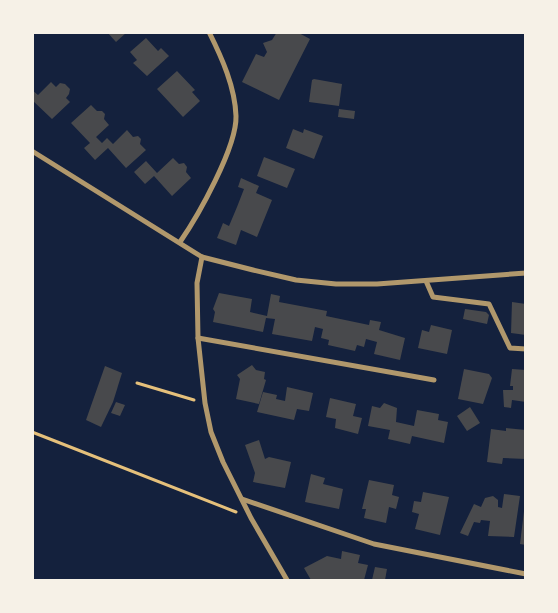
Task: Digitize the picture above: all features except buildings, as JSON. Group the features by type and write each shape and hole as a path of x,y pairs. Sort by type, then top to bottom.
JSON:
{"street":[{"path":"180,242 199,213 231,143 236,117 230,84 220,55 209,32"},
{"path":"32,151 202,257 303,280 352,284 426,281 526,273"},
{"path":"202,257 197,283 198,338 205,403 214,440 222,462 251,518 287,580"},
{"path":"426,281 433,297 489,304 510,348 526,349"},
{"path":"198,338 434,380"},
{"path":"242,499 374,544 526,574"}],"path":[{"path":"137,384 205,403"},
{"path":"32,432 251,518"}]}
